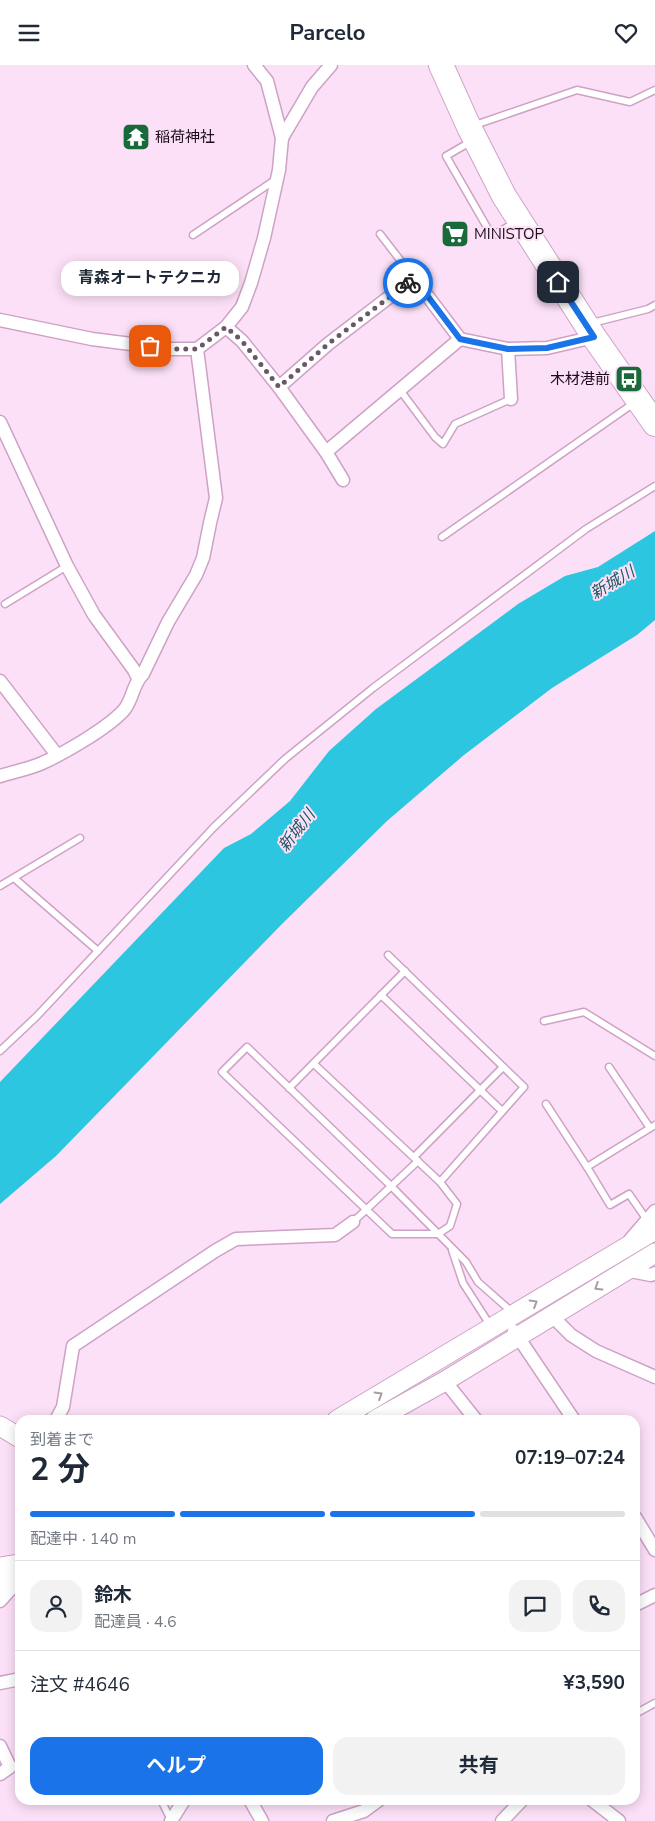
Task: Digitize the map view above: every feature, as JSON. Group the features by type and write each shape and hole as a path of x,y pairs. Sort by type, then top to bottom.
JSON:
{"highway":[{"path":"441,65 472,133 504,196 590,331 655,423"}],"street":[{"path":"0,320 92,339 170,349 197,349 226,327 242,307 251,283 264,238 277,179 282,138 267,81 254,65"},
{"path":"282,138 312,87 332,65"},
{"path":"279,387 328,344 414,278 460,339 508,349 547,348 590,331"},
{"path":"226,327 242,341 279,387 326,452 343,480"},
{"path":"326,452 460,339"},
{"path":"0,776 40,764 104,728 116,718 133,696 138,679 144,674 168,622 196,575 203,558 216,499 197,349"},
{"path":"508,349 511,399"},
{"path":"0,422 67,566 94,615 134,670 138,679"},
{"path":"0,681 57,755"},
{"path":"345,1415 622,1250 652,1221"},
{"path":"59,1415 63,1407 73,1346 184,1272 236,1239 335,1235 353,1222"},
{"path":"384,1415 445,1381 655,1253"},
{"path":"625,1270 651,1275 655,1273"},
{"path":"552,1316 571,1335 596,1351 655,1377"},
{"path":"504,1321 518,1337 571,1415"},
{"path":"445,1381 472,1415"},
{"path":"0,1426 15,1435"},
{"path":"640,1525 655,1550"},
{"path":"0,1583 12,1569"},
{"path":"0,1601 12,1569"},
{"path":"640,1602 655,1595"},
{"path":"0,1683 15,1680"},
{"path":"0,1746 10,1768"},
{"path":"171,1821 181,1805"},
{"path":"253,1805 262,1821"},
{"path":"333,1821 367,1816 375,1805"},
{"path":"502,1821 517,1805"},
{"path":"603,1805 619,1821"}],"lane":[{"path":"519,221 492,236 446,156 472,133 577,90 630,102 655,89"},
{"path":"193,235 277,179"},
{"path":"380,234 414,278"},
{"path":"590,331 655,305"},
{"path":"400,390 435,437 443,444 455,424 511,399"},
{"path":"442,537 639,400"},
{"path":"0,1051 37,1016 214,827 285,759 373,688 586,529 655,486"},
{"path":"5,604 67,566"},
{"path":"0,886 80,838"},
{"path":"14,878 98,951"},
{"path":"388,955 524,1087 440,1182"},
{"path":"289,1088 405,971"},
{"path":"381,995 502,1111"},
{"path":"544,1021 584,1013 655,1056"},
{"path":"314,1064 440,1182 458,1204 450,1225 438,1234 392,1234 222,1072 247,1047 391,1186 438,1234 451,1249 466,1263 504,1321"},
{"path":"353,1222 391,1186 503,1067"},
{"path":"587,1167 652,1126 609,1067"},
{"path":"546,1104 610,1205 629,1194 652,1221"},
{"path":"451,1249 463,1283 504,1321"},
{"path":"640,1710 655,1703"},
{"path":"163,1805 171,1821"}],"water":[{"name":"新城川","path":"655,531 655,620 637,635 552,688 464,755 387,821 281,925 56,1156 0,1204 0,1082 224,848 251,834 290,801 329,751 376,709 518,604 565,576 598,567"}],"way so far":[{"path":"150,346 170,349 197,349 226,327 242,341 279,387 328,344 408,283"}],"place":[{"name":"稲荷神社","path":"136,137"},
{"name":"MINISTOP","path":"455,234"},
{"name":"青森オートテクニカ","path":"150,346"},
{"name":"木材港前","path":"629,379"}],"route":[{"path":"408,283 414,278 460,339 508,349 547,348 594,337 558,282"}]}
